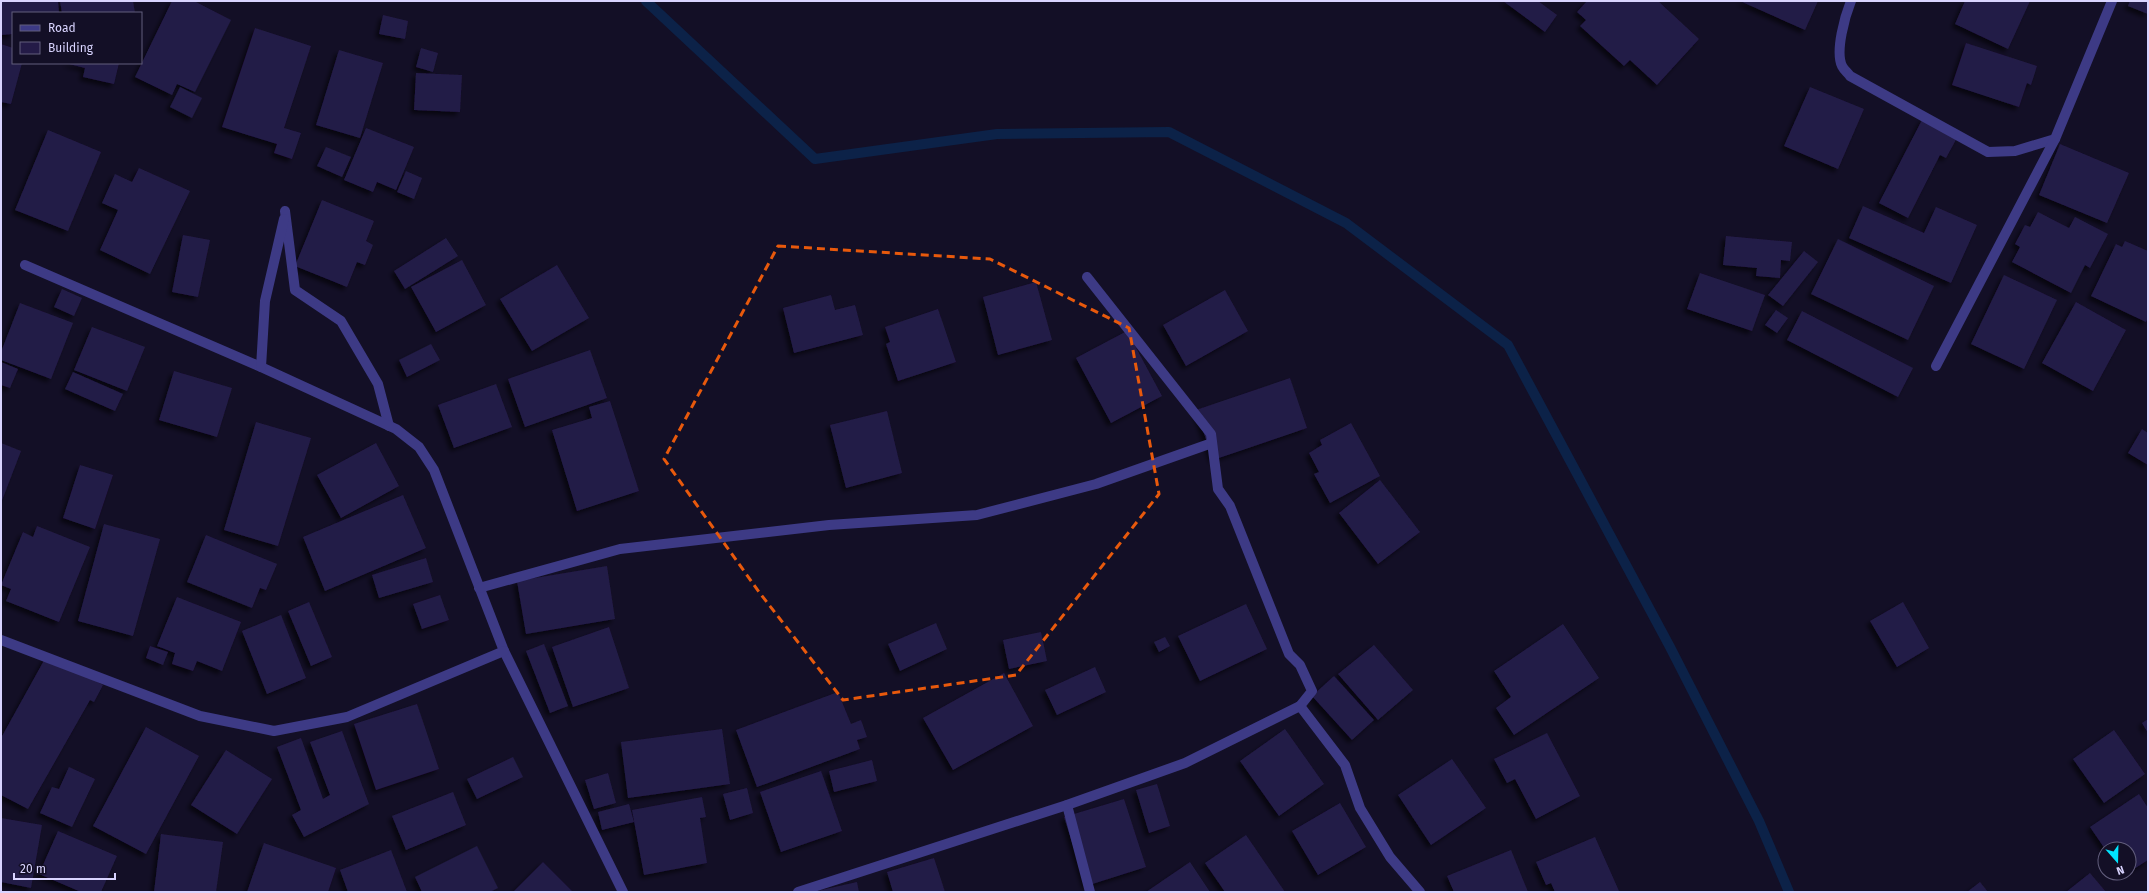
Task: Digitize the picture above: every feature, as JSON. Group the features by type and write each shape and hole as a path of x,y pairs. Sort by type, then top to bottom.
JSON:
{"street":[{"path":"1851,1 1844,19 1840,54 1842,66 1850,76 1988,152 2015,151 2055,139"},
{"path":"1936,366 2055,139 2112,1"},
{"path":"261,367 265,301 285,211 295,290 341,321 378,384 389,426"},
{"path":"25,265 261,367 396,429 419,447 434,470 504,651 623,892"},
{"path":"798,892 1067,805 1185,763 1300,706 1312,690 1300,665 1289,654 1230,506 1218,489 1211,434 1087,277"},
{"path":"479,588 620,549 830,525 978,515 1096,484 1212,443"},
{"path":"1,640 200,716 274,731 347,717 504,651"},
{"path":"1300,706 1345,765 1360,808 1390,857 1420,892"},
{"path":"1067,805 1090,892"}],"highlighted area":[{"path":"778,246 990,259 1129,328 1159,494 1016,675 843,700 759,592 664,459"}],"building":[{"path":"1,1 58,1 59,12 12,12 12,34 1,35"},
{"path":"60,1 133,1 135,12 62,12"},
{"path":"172,1 194,1 231,20 195,92 177,84 172,95 135,77"},
{"path":"1503,1 1538,1 1557,15 1545,32"},
{"path":"1587,1 1658,1 1699,39 1657,85 1630,60 1624,66 1580,26 1586,20 1577,12"},
{"path":"1740,1 1818,1 1805,30"},
{"path":"1965,1 2030,1 2008,49 1955,24"},
{"path":"2130,1 2148,1 2148,14 2128,6"},
{"path":"383,15 408,21 405,39 379,34"},
{"path":"255,28 311,46 284,128 301,133 292,159 274,153 277,144 222,127"},
{"path":"1966,43 2037,66 2031,85 2027,83 2019,107 1952,85"},
{"path":"1,44 12,48 12,64 22,64 11,104 1,102"},
{"path":"421,48 438,53 433,72 416,67"},
{"path":"339,50 383,63 360,138 316,125"},
{"path":"69,64 119,64 114,84 83,77 85,68"},
{"path":"416,73 462,75 460,112 414,110"},
{"path":"180,87 202,98 192,118 170,107"},
{"path":"1810,87 1864,109 1838,169 1784,146"},
{"path":"1923,118 1958,136 1946,158 1940,155 1908,218 1879,203"},
{"path":"366,128 414,147 396,190 377,182 373,192 344,180"},
{"path":"48,130 101,152 68,231 15,210"},
{"path":"2060,144 2129,173 2107,223 2039,195"},
{"path":"326,147 351,157 342,177 317,166"},
{"path":"139,168 190,191 150,274 100,250 118,210 102,203 115,174 132,182"},
{"path":"406,171 422,178 414,199 397,192"},
{"path":"322,200 374,221 366,241 373,245 365,265 357,262 347,287 295,266"},
{"path":"1863,206 1924,233 1936,207 1977,225 1951,283 1849,238"},
{"path":"2038,212 2069,228 2075,217 2108,234 2090,268 2085,265 2071,293 2012,262 2020,247 2015,244 2025,225 2030,227"},
{"path":"183,235 210,240 198,297 172,292"},
{"path":"1726,236 1792,242 1790,261 1781,260 1780,278 1756,276 1757,268 1723,265"},
{"path":"446,238 458,256 405,289 394,271"},
{"path":"1838,239 1934,286 1908,340 1811,294"},
{"path":"2125,241 2148,251 2148,317 2146,322 2091,296 2116,244 2122,247"},
{"path":"1804,251 1818,262 1783,306 1768,295"},
{"path":"462,260 486,305 436,332 411,287"},
{"path":"557,265 589,318 532,351 500,299"},
{"path":"1700,273 1765,295 1752,331 1687,309"},
{"path":"2004,275 2057,300 2024,369 1971,344"},
{"path":"1036,282 1052,340 998,355 983,297"},
{"path":"62,289 82,298 74,316 54,307"},
{"path":"1225,290 1248,331 1186,366 1163,325"},
{"path":"831,295 835,310 855,305 863,335 794,353 783,308"},
{"path":"2076,302 2126,330 2093,391 2042,363"},
{"path":"20,303 73,323 51,379 1,360 1,352"},
{"path":"938,309 956,362 898,381 886,344 890,342 885,327"},
{"path":"1776,310 1788,318 1777,333 1765,325"},
{"path":"1802,311 1913,368 1898,397 1787,340"},
{"path":"92,327 145,347 127,391 74,370"},
{"path":"1127,331 1162,396 1111,423 1076,358"},
{"path":"431,344 440,360 407,377 399,360"},
{"path":"590,350 607,398 525,427 508,379"},
{"path":"1,362 18,369 10,388 1,385"},
{"path":"174,371 232,388 217,437 159,420"},
{"path":"73,372 123,394 115,411 65,389"},
{"path":"1290,378 1307,428 1213,460 1196,410"},
{"path":"496,384 512,427 454,448 438,405"},
{"path":"610,401 639,491 577,511 552,430 592,418 589,407"},
{"path":"887,411 902,473 846,488 830,425"},
{"path":"256,422 311,438 278,546 224,530"},
{"path":"1351,423 1380,476 1330,503 1314,474 1319,472 1309,453 1322,445 1320,440"},
{"path":"2142,429 2148,433 2148,465 2128,453"},
{"path":"1,443 21,451 1,503"},
{"path":"376,443 399,486 341,518 317,475"},
{"path":"80,465 113,475 95,529 63,518"},
{"path":"1380,480 1420,532 1378,564 1339,513"},
{"path":"403,495 426,548 325,591 303,537"},
{"path":"104,524 160,539 133,636 78,621"},
{"path":"37,526 90,547 59,622 6,601 11,589 1,585 23,532 33,537"},
{"path":"206,535 277,564 266,590 260,588 252,608 187,582"},
{"path":"426,558 433,582 379,598 372,575"},
{"path":"607,566 615,619 526,634 517,581"},
{"path":"440,595 449,620 422,629 413,604"},
{"path":"177,597 241,622 222,671 197,661 193,671 172,664 175,653 157,646"},
{"path":"309,602 332,657 311,666 288,611"},
{"path":"1903,602 1929,648 1897,667 1870,621"},
{"path":"1246,604 1267,649 1200,681 1178,636"},
{"path":"281,615 306,678 267,694 242,631"},
{"path":"936,623 947,649 900,671 888,644"},
{"path":"1563,624 1599,678 1514,735 1496,708 1511,697 1494,671"},
{"path":"609,627 629,688 573,707 552,647"},
{"path":"1041,632 1047,661 1009,669 1003,640"},
{"path":"1165,637 1170,646 1159,652 1154,642"},
{"path":"544,644 568,706 550,713 526,651"},
{"path":"1374,645 1413,690 1378,720 1338,674"},
{"path":"150,646 168,652 163,665 146,658"},
{"path":"47,655 103,685 94,702 90,700 28,809 1,795 1,738"},
{"path":"1095,667 1106,692 1057,715 1045,690"},
{"path":"1004,673 1033,726 953,770 923,718"},
{"path":"1334,676 1374,720 1352,740 1312,696"},
{"path":"838,692 851,724 861,720 867,737 857,740 860,749 757,787 736,730"},
{"path":"417,704 439,769 376,790 354,724"},
{"path":"2148,719 2148,733 2142,723"},
{"path":"146,727 199,756 146,854 93,826"},
{"path":"722,729 730,784 628,798 621,742"},
{"path":"1285,729 1324,784 1279,816 1240,761"},
{"path":"2114,730 2145,774 2104,803 2073,759"},
{"path":"342,731 369,804 304,837 292,815 301,810 277,747 301,738 323,799 330,795 310,742"},
{"path":"1547,733 1580,796 1536,819 1515,779 1507,783 1494,759"},
{"path":"226,750 272,779 237,834 191,805"},
{"path":"513,757 523,777 477,799 467,779"},
{"path":"1452,759 1486,808 1431,845 1398,795"},
{"path":"872,760 877,781 834,792 829,771"},
{"path":"69,767 95,779 72,827 40,813 52,787 59,789"},
{"path":"821,771 842,831 781,852 760,792"},
{"path":"608,773 616,803 594,809 585,780"},
{"path":"1157,784 1170,826 1149,833 1136,790"},
{"path":"747,788 753,813 730,820 723,794"},
{"path":"453,792 466,825 406,850 392,816"},
{"path":"2139,794 2148,808 2148,860 2137,867 2137,841 2100,841 2090,827"},
{"path":"702,797 706,817 700,818 707,863 644,875 632,810"},
{"path":"1124,799 1146,867 1086,886 1064,817"},
{"path":"1340,803 1366,847 1318,875 1292,831"},
{"path":"629,804 634,822 602,830 598,812"},
{"path":"1,818 42,825 31,888 1,882"},
{"path":"58,831 117,856 101,892 81,892 39,874"},
{"path":"161,834 223,842 216,892 154,892"},
{"path":"1246,835 1285,892 1225,892 1205,863"},
{"path":"1595,837 1619,891 1555,892 1551,883 1546,885 1536,862"},
{"path":"264,843 336,868 328,892 247,892"},
{"path":"477,846 498,888 490,892 422,892 415,877"},
{"path":"391,850 407,892 348,892 340,870"},
{"path":"1511,850 1528,892 1454,892 1447,876"},
{"path":"934,858 945,892 893,892 887,872"},
{"path":"543,862 573,892 513,892"},
{"path":"1190,862 1210,892 1146,892"},
{"path":"2090,873 2106,892 2066,892"},
{"path":"857,882 859,892 817,892 817,891"},
{"path":"1980,882 1988,892 1967,892"}],"waterway":[{"path":"646,1 815,159 997,134 1169,132 1346,223 1508,345 1670,647 1759,821 1789,892"}]}
